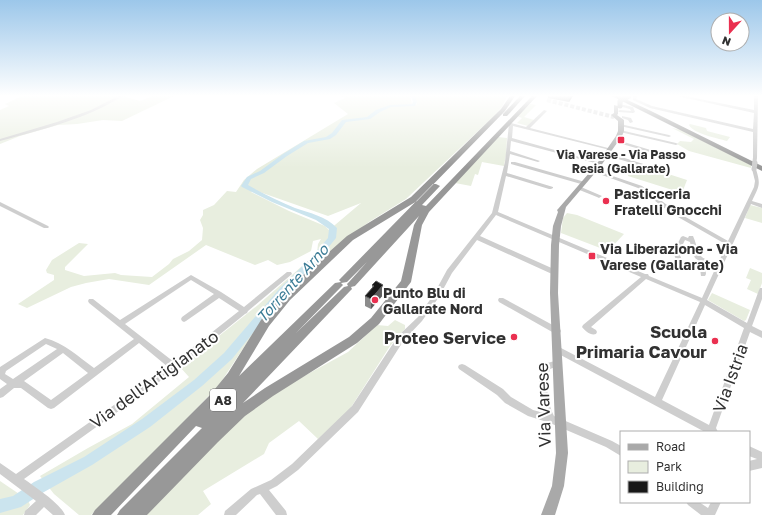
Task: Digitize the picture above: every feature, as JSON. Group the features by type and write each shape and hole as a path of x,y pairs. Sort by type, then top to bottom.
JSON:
{"highway":[{"path":"100,515 214,399 232,377 265,323 286,297 350,238 414,199 494,120"},
{"name":"A8","path":"125,515 500,120"},
{"name":"A8","path":"108,515 345,284 505,120"},
{"path":"136,515 213,437 241,412 269,392 353,340 375,321 406,282 418,225 426,211 512,120"},
{"path":"665,120 762,169"},
{"path":"671,120 762,165"}],"main road":[{"name":"Via Varese","path":"548,515 560,471 562,448 553,271 553,239 563,207 616,141 624,123 623,120"}],"street":[{"path":"0,140 66,120"},
{"path":"528,128 536,120"},
{"path":"705,120 762,134"},
{"path":"656,402 756,187 757,181 754,169 756,120"},
{"path":"229,515 254,492 274,483 295,468 355,409 402,338 420,319 450,272 495,213 504,174 512,124 609,151 660,170"},
{"path":"756,124 762,126"},
{"path":"621,128 669,136"},
{"path":"621,128 676,144"},
{"path":"509,139 599,164"},
{"path":"616,141 652,151"},
{"path":"508,152 538,161"},
{"path":"513,163 581,186 599,196"},
{"path":"593,171 640,187 673,212 730,244"},
{"path":"504,174 551,188"},
{"path":"750,202 762,206"},
{"path":"0,204 46,227"},
{"path":"495,213 553,239 646,276 703,301 762,335"},
{"path":"476,237 553,271"},
{"path":"679,247 683,238 692,239 697,257 720,266"},
{"path":"681,267 674,246 695,250"},
{"path":"702,260 703,274"},
{"name":"Via dell'Artigianato","path":"16,479 174,367 289,274"},
{"path":"593,332 586,327 646,276"},
{"path":"119,324 191,277 245,311"},
{"name":"Via Istria","path":"713,431 748,326 762,290"},
{"path":"184,319 219,294"},
{"path":"501,300 557,331"},
{"path":"91,301 174,367"},
{"path":"94,373 51,342 45,341 3,369 0,375 13,384 22,384 51,405 139,340"},
{"path":"0,394 62,350"},
{"path":"558,350 713,431"},
{"path":"550,419 544,394 545,373 549,364 558,363"},
{"path":"462,367 500,392 508,400 525,410 609,444 620,450"},
{"path":"750,451 762,458"},
{"path":"750,466 762,463"},
{"path":"0,468 24,485 60,515"},
{"path":"262,489 282,515"},
{"path":"29,515 40,498"},
{"path":"692,503 709,515 715,503"}],"green space":[{"path":"0,120 103,120 58,125 20,136 0,144"},
{"path":"338,120 490,120 406,199 369,222 322,258 254,332 219,385 91,515 79,515 54,494 40,476 132,424 189,377 180,367 258,305 317,253 318,244 321,239 313,241 311,251 290,262 277,265 268,260 255,265 206,245 149,285 109,279 71,287 27,308 18,304 54,280 54,275 47,273 46,270 52,260 79,243 88,244 65,267 65,270 84,276 115,273 121,275 152,277 173,259 189,251 202,240 203,228 200,220 203,215 203,210 214,205 227,191 236,192 244,180 257,169","holes":["254,190 328,216 361,203 329,230 325,226 289,211 251,192"]},
{"path":"520,120 534,120 528,126 517,123"},
{"path":"689,125 706,128 707,131 730,137 727,141 706,135 696,131"},
{"path":"672,128 681,130 751,165 751,168 689,151 677,144 680,141 691,142 694,139"},
{"path":"498,137 507,138 504,166 482,162 478,175 475,174 471,186 455,183"},
{"path":"631,162 687,180 682,193 628,176 628,169"},
{"path":"750,205 762,208 762,223 745,218"},
{"path":"567,213 577,215 624,234 608,251 561,233 563,218"},
{"path":"750,268 762,273 762,283 758,294 747,289 751,280 746,278"},
{"path":"712,293 750,310 746,320 744,321 708,300"},
{"path":"395,320 405,325 405,329 390,346 348,412 318,439 299,421 269,443 264,454 203,491 211,504 198,515 140,515 246,413 284,387 348,352 377,325 388,326"},
{"path":"0,481 28,500 30,505 23,515 0,515"}],"building":[{"path":"376,281 383,285 371,299 365,296 374,286 372,285"}],"waterway":[{"name":"Torrente Arno","path":"0,506 16,502 39,487 88,461 146,423 198,383 228,356 283,290 312,262 332,238 333,228 323,221 244,186 249,178 262,172 306,142 328,138 334,134 344,121 352,120"}],"place":[{"name":"Via Varese - Via Passo Resia (Gallarate)","path":"621,140"},
{"name":"Pasticceria Fratelli Gnocchi","path":"606,201"},
{"name":"Via Liberazione - Via Varese (Gallarate)","path":"592,256"},
{"name":"Punto Blu di Gallarate Nord","path":"375,300"},
{"name":"Proteo Service","path":"514,337"},
{"name":"Scuola Primaria Cavour","path":"715,341"}]}
